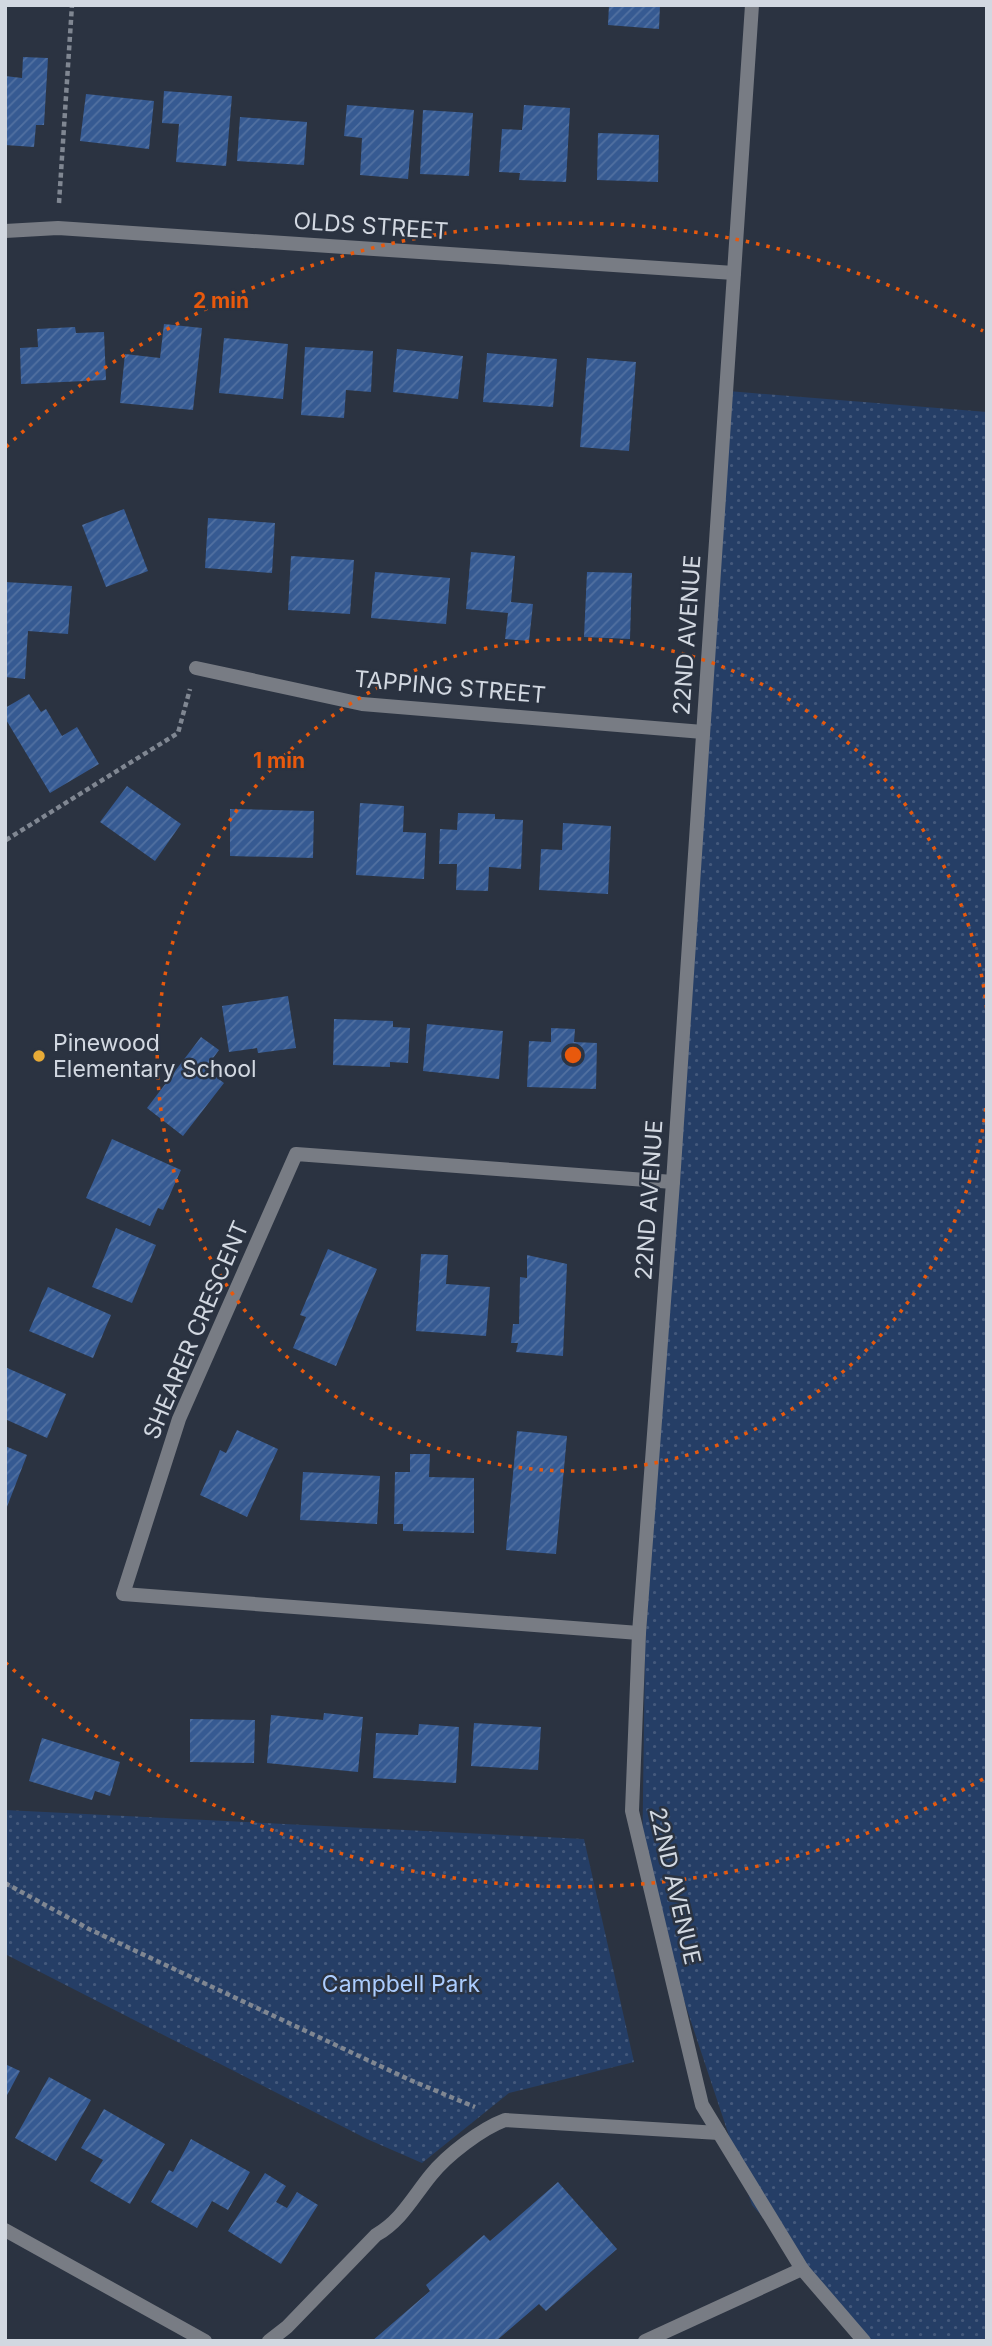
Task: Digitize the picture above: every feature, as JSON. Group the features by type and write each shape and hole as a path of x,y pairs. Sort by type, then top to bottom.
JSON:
{"street":[{"name":"22ND AVENUE","path":"752,5 673,1182 639,1633 632,1811 702,2105 802,2269 864,2341"},
{"name":"OLDS STREET","path":"5,231 58,228 734,273"},
{"name":"TAPPING STREET","path":"196,668 362,704 703,732"},
{"name":"SHEARER CRESCENT","path":"639,1633 123,1594 179,1419 296,1154 673,1182"},
{"path":"269,2341 287,2327 376,2235 393,2226 433,2172 478,2133 505,2119 719,2133"},
{"path":"5,2230 205,2341"},
{"path":"645,2341 802,2269"}],"path":[{"path":"58,228 72,5"},
{"path":"6,840 178,733 196,668"},
{"path":"5,1883 102,1935 410,2080 505,2119"}],"green space":[{"path":"728,391 987,412 987,2341 872,2341 752,2205 642,1874 645,1646"},
{"name":"Campbell Park","path":"5,1810 584,1839 634,2062 509,2093 422,2163 367,2139 5,1954"}],"building":[{"path":"609,5 660,5 659,29 608,25"},
{"path":"23,57 48,58 44,125 36,125 34,147 5,145 5,76 22,78"},
{"path":"164,91 232,96 226,166 176,162 179,124 162,123"},
{"path":"86,94 154,101 149,149 80,141"},
{"path":"347,105 414,110 408,179 360,175 362,138 344,136"},
{"path":"524,105 570,108 566,182 519,180 520,173 499,172 502,129 522,130"},
{"path":"423,110 473,113 469,176 420,174"},
{"path":"240,117 307,122 304,165 237,161"},
{"path":"598,133 659,135 658,182 597,180"},
{"path":"164,324 202,328 193,410 120,403 125,354 160,358"},
{"path":"75,327 76,333 104,332 106,380 21,384 20,348 38,347 37,329"},
{"path":"224,338 288,344 283,399 219,393"},
{"path":"305,347 373,351 371,392 346,390 344,418 301,415"},
{"path":"397,349 463,356 458,399 393,392"},
{"path":"487,353 557,359 553,407 483,402"},
{"path":"587,358 636,362 629,451 580,447"},
{"path":"124,509 148,571 106,587 82,525"},
{"path":"208,518 275,523 272,573 205,568"},
{"path":"471,552 515,556 511,602 533,604 529,641 505,639 508,613 466,609"},
{"path":"291,556 354,560 350,614 288,610"},
{"path":"375,572 450,578 446,624 371,618"},
{"path":"587,572 632,573 630,639 584,637"},
{"path":"5,582 72,586 68,634 28,631 25,679 5,677"},
{"path":"29,694 41,712 46,709 62,736 77,727 99,764 50,793 5,718 5,708"},
{"path":"127,786 181,824 155,861 100,822"},
{"path":"360,803 404,806 403,832 426,833 424,879 356,875"},
{"path":"230,809 314,811 313,858 230,856"},
{"path":"458,813 495,814 495,819 523,820 521,869 489,867 488,891 456,890 457,864 439,864 440,829 457,830"},
{"path":"563,823 611,826 608,894 539,890 541,849 562,850"},
{"path":"288,996 296,1048 258,1053 257,1048 229,1052 222,1006"},
{"path":"334,1019 393,1021 393,1027 410,1028 408,1063 390,1062 390,1067 333,1065"},
{"path":"427,1024 503,1031 499,1079 423,1071"},
{"path":"551,1028 575,1029 574,1042 597,1043 596,1089 527,1087 529,1041 551,1042"},
{"path":"201,1037 219,1050 205,1069 224,1083 183,1136 147,1108"},
{"path":"112,1139 181,1170 163,1210 158,1208 150,1226 86,1198"},
{"path":"116,1228 156,1245 132,1303 92,1287"},
{"path":"328,1249 377,1269 336,1366 293,1348 306,1317 300,1315"},
{"path":"421,1254 448,1255 446,1284 490,1287 486,1336 416,1331"},
{"path":"527,1255 567,1264 563,1356 516,1352 518,1343 511,1343 513,1324 519,1324 520,1277 527,1278"},
{"path":"48,1287 111,1315 93,1358 29,1331"},
{"path":"5,1367 66,1394 47,1438 5,1419"},
{"path":"237,1430 278,1449 247,1517 200,1495 220,1450 226,1453"},
{"path":"517,1431 567,1436 556,1554 506,1550"},
{"path":"5,1446 27,1455 5,1512"},
{"path":"410,1454 430,1454 429,1477 474,1478 474,1533 403,1531 403,1524 394,1524 395,1472 410,1472"},
{"path":"303,1472 380,1476 377,1524 300,1520"},
{"path":"324,1713 363,1717 358,1772 267,1763 271,1715 323,1720"},
{"path":"190,1719 255,1720 254,1763 190,1762"},
{"path":"474,1723 541,1727 538,1770 471,1766"},
{"path":"419,1724 459,1727 456,1783 373,1778 376,1733 418,1735"},
{"path":"42,1738 120,1762 110,1796 95,1791 92,1800 29,1781"},
{"path":"5,2064 20,2071 5,2099"},
{"path":"49,2077 91,2100 56,2161 15,2138"},
{"path":"104,2109 165,2144 130,2204 90,2181 103,2160 81,2148"},
{"path":"191,2139 250,2172 228,2210 212,2201 197,2228 151,2202 169,2170 173,2172"},
{"path":"265,2173 286,2186 276,2202 287,2208 297,2192 318,2205 281,2264 228,2231"},
{"path":"558,2182 617,2249 546,2311 539,2304 496,2341 372,2341 430,2291 426,2285 484,2235 490,2241"}],"place":[{"name":"Pinewood Elementary School","path":"39,1056"}]}
